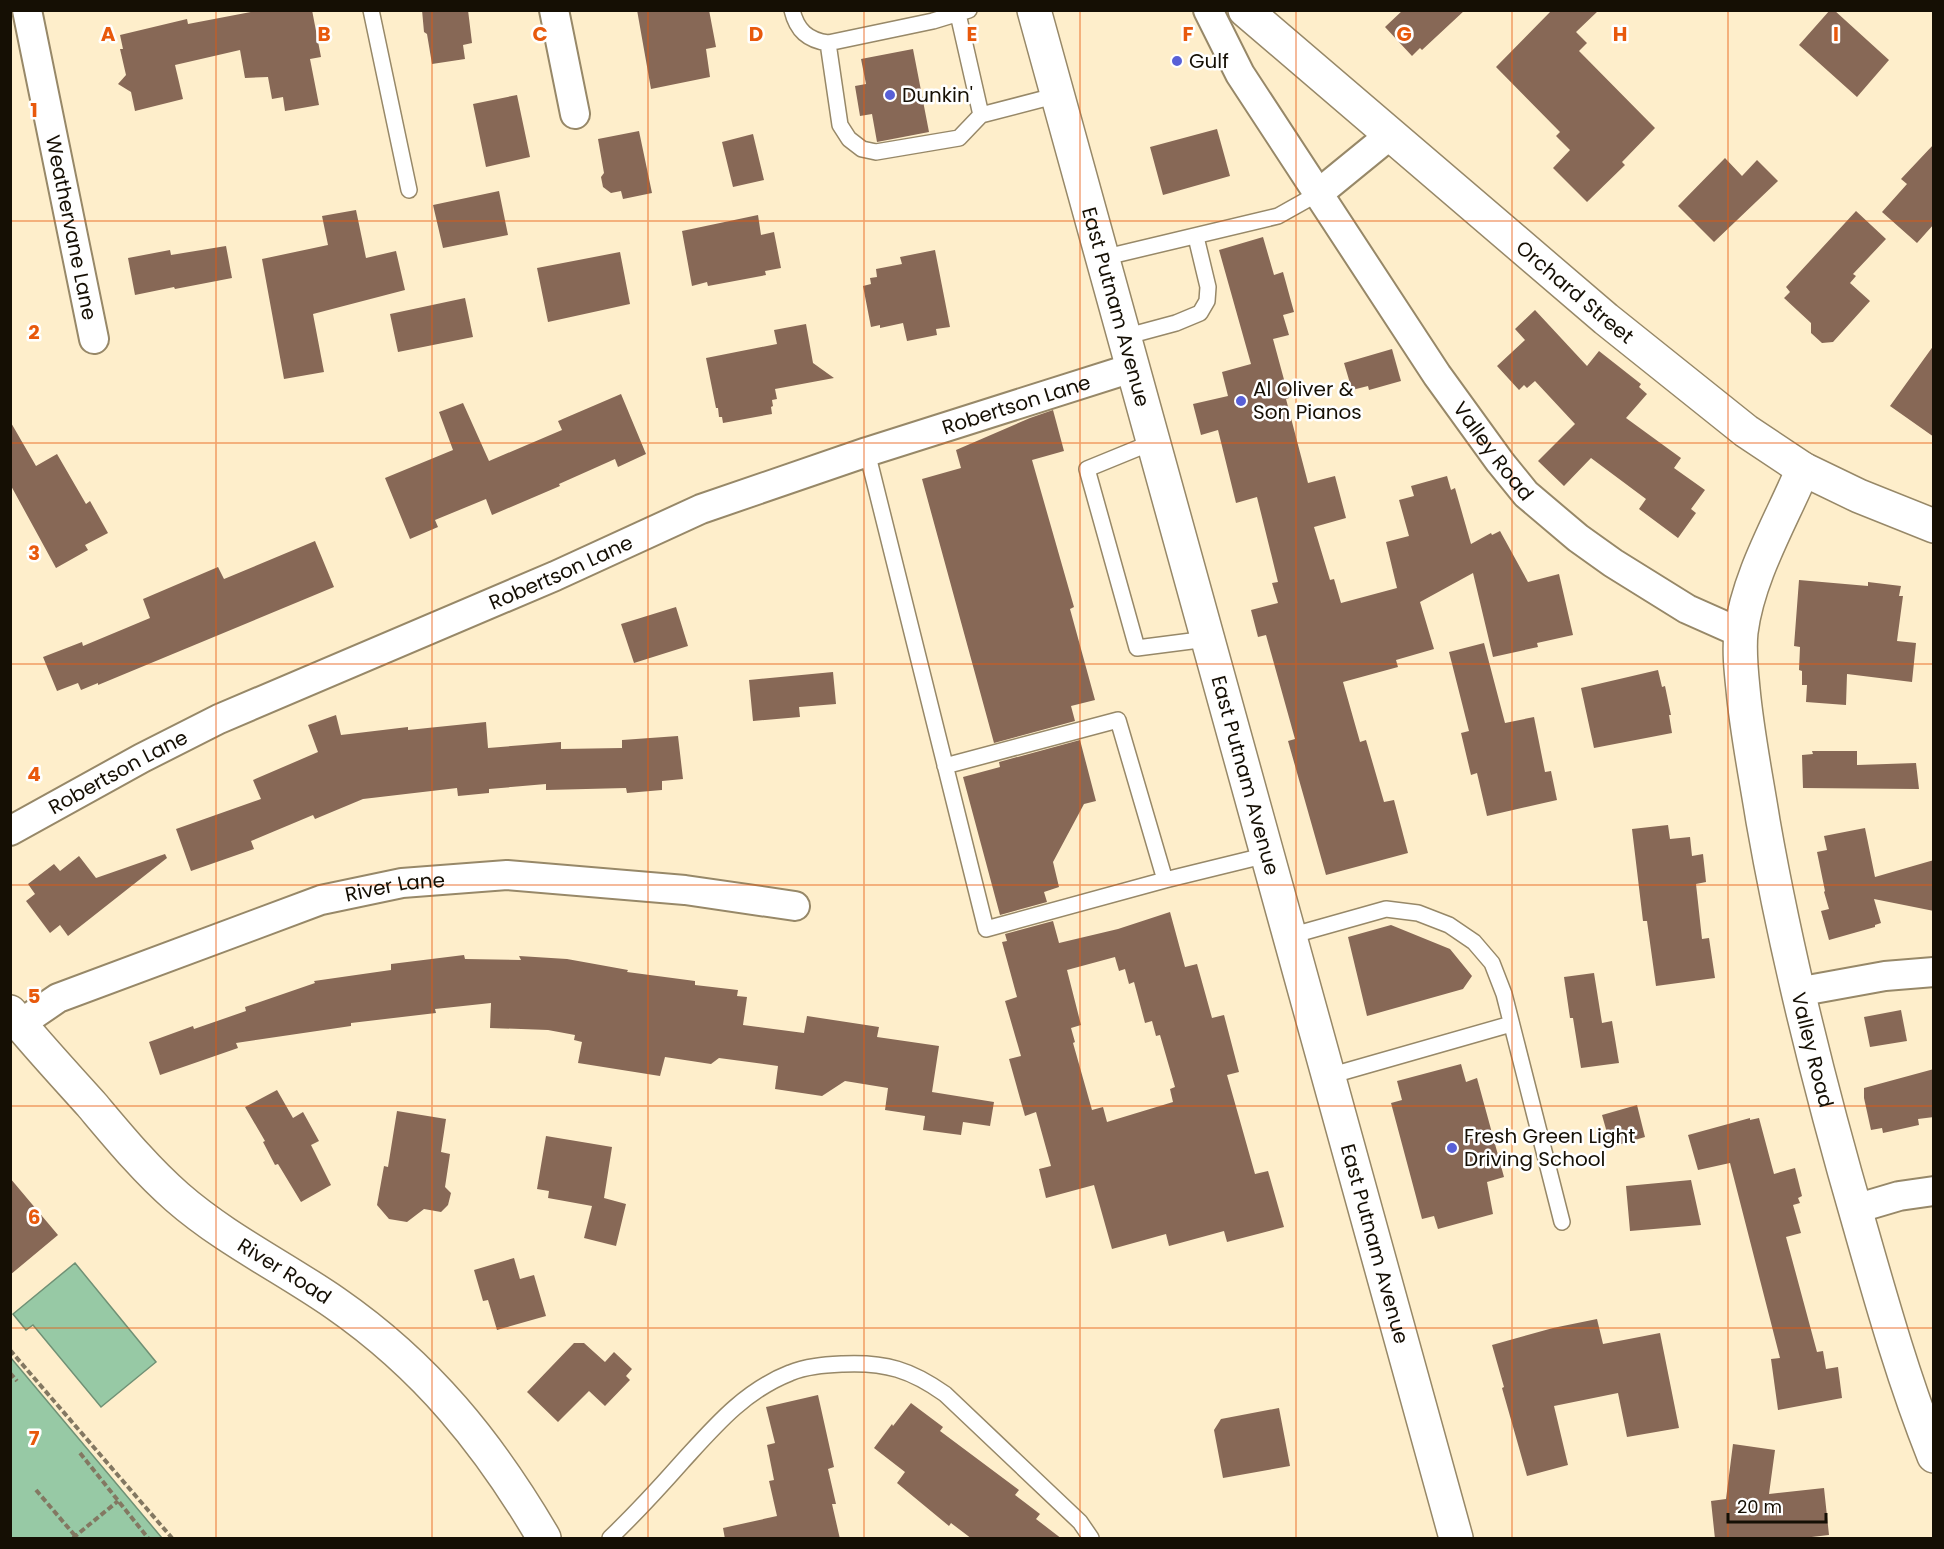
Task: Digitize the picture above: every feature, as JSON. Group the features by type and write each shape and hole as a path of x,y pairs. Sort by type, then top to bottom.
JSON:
{"main road":[{"name":"East Putnam Avenue","path":"1034,10 1456,1539"},
{"name":"Orchard Street","path":"1245,10 1615,327 1746,431 1803,469 1859,496 1934,526"},
{"name":"Valley Road","path":"1803,469 1755,577 1741,633 1746,721 1774,882 1797,992 1829,1119 1881,1300 1934,1456"},
{"name":"River Road","path":"15,1018 137,1158 178,1197 223,1232 298,1278 363,1323 422,1374 455,1409 489,1452 544,1539"}],"street":[{"name":"Weathervane Lane","path":"27,10 94,339"},
{"path":"554,10 575,114"},
{"name":"Valley Road","path":"1208,10 1240,74 1437,375 1526,494 1578,538 1613,563 1688,609 1741,633"},
{"path":"1319,193 1390,135"},
{"name":"Robertson Lane","path":"10,831 142,758 219,719 555,576 701,508 867,452 1132,368"},
{"name":"River Lane","path":"15,1018 58,998 321,900 402,883 507,875 685,890 795,906"},
{"path":"1797,992 1885,976 1934,972"},
{"path":"1855,1209 1899,1196 1934,1191"}],"lane":[{"path":"371,10 409,190"},
{"path":"792,10 801,32 815,41 828,43 932,16 964,12 981,115"},
{"path":"828,43 840,125 849,139 862,149 876,152 959,138 981,115 1058,95"},
{"path":"1102,258 1278,216 1319,193"},
{"path":"1124,337 1176,323 1200,313 1207,301 1208,287 1196,237"},
{"path":"1153,442 1087,469 1137,648 1207,639"},
{"path":"867,452 986,929 1267,855"},
{"path":"945,766 1118,720 1165,880"},
{"path":"1290,936 1386,909 1418,913 1449,925 1474,942 1492,963 1504,994 1562,1222"},
{"path":"1329,1076 1511,1024"},
{"path":"610,1539 728,1412 759,1389 790,1372 822,1365 858,1363 896,1368 922,1378 945,1394 1080,1522 1091,1539"}],"path":[{"path":"10,1350 172,1539"},
{"path":"10,1373 17,1382"},
{"path":"81,1454 148,1539"},
{"path":"36,1490 75,1538 118,1501"}],"shaded area":[{"path":"75,1263 156,1362 101,1407 33,1325 26,1330 13,1314"},
{"path":"11,1358 162,1538 11,1538"}],"building":[{"path":"261,10 312,10 321,57 310,59 319,105 285,111 283,97 272,99 268,77 245,78 240,50 175,65 183,99 135,111 131,92 118,84 126,75 120,49 123,49 120,35 187,19 188,24"},
{"path":"422,10 468,10 472,43 463,45 465,59 432,64 427,34 424,32"},
{"path":"637,10 709,10 716,47 706,49 710,77 651,89"},
{"path":"1403,10 1465,10 1422,50 1420,48 1412,56 1385,27"},
{"path":"1552,10 1599,10 1576,32 1587,43 1579,51 1655,128 1622,162 1625,165 1587,202 1553,168 1570,150 1556,136 1560,132 1496,67"},
{"path":"1830,10 1834,10 1889,60 1857,97 1799,45"},
{"path":"913,49 929,132 877,142 872,114 860,116 855,86 866,84 861,59"},
{"path":"517,95 530,157 486,167 473,104"},
{"path":"1217,129 1230,176 1163,195 1150,147"},
{"path":"639,131 652,193 623,199 621,191 611,193 603,187 601,177 604,173 598,139"},
{"path":"753,134 764,180 733,187 722,142"},
{"path":"1934,144 1934,224 1917,243 1882,212 1907,184 1901,179"},
{"path":"1725,158 1742,176 1757,160 1778,181 1714,242 1678,206"},
{"path":"499,191 508,235 443,248 433,205"},
{"path":"356,210 366,258 396,251 405,290 313,314 324,372 284,379 262,259 328,245 322,216"},
{"path":"1856,211 1886,239 1853,274 1856,276 1850,283 1870,301 1833,342 1822,343 1811,333 1811,323 1784,298 1790,292 1786,287"},
{"path":"758,215 761,235 774,232 781,268 765,271 766,275 708,286 707,282 692,286 682,231"},
{"path":"1263,237 1274,275 1283,272 1294,312 1283,315 1289,335 1273,339 1308,483 1335,476 1346,518 1314,527 1330,580 1334,579 1341,603 1397,588 1386,542 1409,536 1399,500 1414,496 1411,486 1447,476 1451,490 1455,488 1471,544 1491,533 1492,535 1500,531 1528,582 1559,574 1573,635 1537,643 1538,647 1493,657 1473,573 1420,602 1434,649 1396,660 1398,667 1343,682 1360,742 1366,740 1384,802 1394,800 1408,853 1326,875 1288,741 1295,739 1266,635 1258,637 1251,610 1278,603 1272,583 1278,582 1257,497 1236,503 1218,430 1201,435 1193,404 1228,396 1222,372 1251,364 1219,250"},
{"path":"226,246 232,278 135,295 128,258 170,250 171,255"},
{"path":"935,250 950,327 936,329 937,335 907,341 903,323 880,328 880,325 871,327 863,286 871,284 870,278 877,277 876,269 902,264 900,257"},
{"path":"620,252 630,304 548,322 537,268"},
{"path":"465,298 473,337 398,352 390,314"},
{"path":"1535,310 1587,366 1599,351 1641,384 1639,387 1647,394 1626,418 1681,458 1674,468 1705,490 1691,509 1696,513 1678,538 1639,509 1646,499 1591,458 1564,486 1538,461 1575,424 1535,381 1527,388 1524,385 1519,390 1497,366 1525,340 1515,329"},
{"path":"806,324 813,363 834,378 775,389 777,399 772,400 772,414 723,423 722,417 719,417 718,408 716,408 706,358 777,344 774,330"},
{"path":"1934,345 1934,437 1890,406"},
{"path":"1392,349 1401,381 1369,390 1368,386 1352,390 1344,363"},
{"path":"621,394 646,454 618,467 615,459 492,515 486,499 435,520 438,527 410,539 385,478 453,450 439,412 463,403 489,461 562,430 558,421"},
{"path":"1053,410 1064,451 1032,460 1074,607 1070,609 1095,700 1071,706 1075,721 994,743 922,479 961,468 956,450"},
{"path":"10,421 36,466 57,454 86,504 90,501 108,533 85,545 88,550 56,568 10,484"},
{"path":"315,541 334,587 98,685 98,683 81,690 78,683 57,691 43,657 82,642 83,646 150,618 143,599 218,567 224,579"},
{"path":"1799,580 1868,586 1868,582 1901,586 1899,596 1903,596 1897,641 1916,643 1912,682 1847,674 1846,705 1806,702 1807,685 1802,685 1802,671 1799,670 1800,647 1794,646"},
{"path":"676,607 688,646 634,663 621,624"},
{"path":"1484,643 1505,723 1534,717 1545,772 1551,771 1557,800 1487,816 1477,773 1471,775 1461,733 1469,731 1449,652"},
{"path":"1658,670 1662,687 1665,686 1672,733 1594,748 1581,688"},
{"path":"833,672 836,704 799,707 800,717 753,721 749,680"},
{"path":"336,715 341,735 408,727 408,730 486,722 488,748 561,742 561,749 622,748 622,740 678,736 683,779 662,781 662,790 627,793 626,788 546,790 546,784 489,789 489,793 458,796 457,788 363,799 315,819 313,815 251,841 254,849 191,871 176,829 261,799 253,780 318,752 308,725"},
{"path":"1080,740 1096,801 1084,804 1053,862 1059,887 1044,892 1047,902 1000,915 963,777 1000,767 999,762"},
{"path":"1812,751 1857,751 1857,765 1916,763 1919,789 1803,788 1802,755 1813,754"},
{"path":"1668,825 1670,839 1690,837 1692,856 1703,854 1706,882 1696,884 1702,939 1709,938 1715,978 1656,986 1647,921 1643,921 1632,829"},
{"path":"1865,828 1875,877 1934,860 1934,911 1874,899 1881,923 1875,927 1829,940 1821,911 1829,909 1817,852 1827,850 1824,836"},
{"path":"165,854 167,858 68,936 60,925 50,933 26,901 35,894 28,884 54,864 60,871 79,856 96,878"},
{"path":"1170,912 1185,967 1197,964 1212,1018 1224,1015 1239,1072 1227,1075 1255,1174 1268,1171 1284,1227 1227,1242 1224,1231 1169,1246 1166,1234 1112,1249 1094,1185 1046,1198 1039,1169 1051,1166 1036,1112 1025,1116 1009,1059 1021,1056 1005,1001 1017,997 1002,942 1007,941 1005,934 1053,921 1059,943 1118,929","holes":["1115,957 1119,971 1125,969 1129,984 1134,982 1145,1023 1152,1021 1156,1036 1160,1035 1175,1087 1170,1089 1173,1102 1107,1122 1103,1107 1092,1110 1073,1043 1075,1042 1071,1028 1081,1025 1067,970"]},
{"path":"1391,925 1450,949 1472,976 1463,989 1367,1016 1348,937"},
{"path":"464,955 465,959 521,960 519,956 567,959 628,970 627,972 695,981 695,985 738,990 737,996 747,997 743,1025 804,1033 807,1016 879,1027 877,1037 939,1046 932,1092 994,1102 990,1126 963,1122 961,1135 923,1130 925,1116 885,1110 888,1088 845,1081 822,1096 775,1089 778,1066 719,1058 711,1064 665,1057 660,1076 578,1063 582,1042 574,1040 575,1035 548,1030 490,1028 491,1003 435,1009 436,1013 351,1023 351,1026 236,1043 238,1048 160,1075 149,1042 193,1026 194,1029 246,1011 245,1007 315,983 314,981 391,970 391,964"},
{"path":"1594,973 1602,1023 1612,1021 1619,1063 1581,1068 1564,977"},
{"path":"1901,1010 1907,1041 1870,1047 1864,1017"},
{"name":"Fresh Green Light Driving School","path":"1461,1064 1466,1082 1477,1078 1504,1177 1487,1182 1493,1214 1438,1229 1434,1216 1422,1219 1391,1103 1402,1100 1397,1081"},
{"path":"1934,1069 1934,1117 1918,1119 1919,1125 1883,1133 1882,1128 1871,1130 1864,1088"},
{"path":"277,1090 293,1118 303,1112 319,1141 311,1145 331,1185 301,1202 278,1164 275,1165 263,1142 265,1141 245,1107"},
{"path":"1637,1105 1645,1137 1611,1147 1602,1115"},
{"path":"397,1111 446,1119 441,1152 450,1154 445,1187 451,1193 448,1205 441,1212 424,1209 407,1222 389,1219 377,1205 384,1166 388,1167"},
{"path":"1750,1118 1750,1120 1759,1118 1774,1174 1795,1168 1802,1196 1798,1198 1800,1203 1793,1205 1801,1233 1786,1237 1817,1352 1823,1351 1826,1369 1838,1367 1842,1398 1778,1410 1771,1359 1780,1358 1730,1163 1698,1170 1688,1135"},
{"path":"546,1136 612,1147 604,1198 626,1204 616,1246 584,1238 592,1206 548,1198 549,1191 537,1189"},
{"path":"10,1178 58,1235 10,1275"},
{"path":"1691,1180 1701,1225 1630,1231 1626,1186"},
{"path":"514,1258 520,1279 534,1275 546,1316 497,1330 488,1300 483,1301 474,1270"},
{"path":"1597,1319 1603,1344 1660,1333 1679,1428 1627,1437 1618,1393 1554,1406 1568,1465 1527,1476 1492,1345 1553,1328"},
{"path":"574,1343 584,1343 605,1362 614,1352 632,1369 626,1376 630,1380 605,1406 589,1391 558,1422 527,1392"},
{"path":"818,1395 834,1467 828,1469 836,1504 832,1504 840,1539 725,1539 723,1528 777,1516 769,1481 774,1480 767,1445 775,1443 766,1407"},
{"path":"911,1403 943,1427 940,1431 1019,1490 1015,1495 1040,1514 1036,1519 1062,1539 972,1539 951,1523 949,1526 897,1483 905,1472 874,1448"},
{"path":"1279,1408 1290,1466 1223,1478 1214,1430 1221,1419"},
{"path":"1733,1444 1775,1450 1769,1494 1824,1488 1829,1535 1794,1539 1715,1539 1711,1501 1726,1499"}],"place":[{"name":"Gulf","path":"1177,61"},
{"name":"Dunkin'","path":"890,95"},
{"name":"Al Oliver & Son Pianos","path":"1241,401"},
{"name":"Fresh Green Light Driving School","path":"1452,1148"}]}
